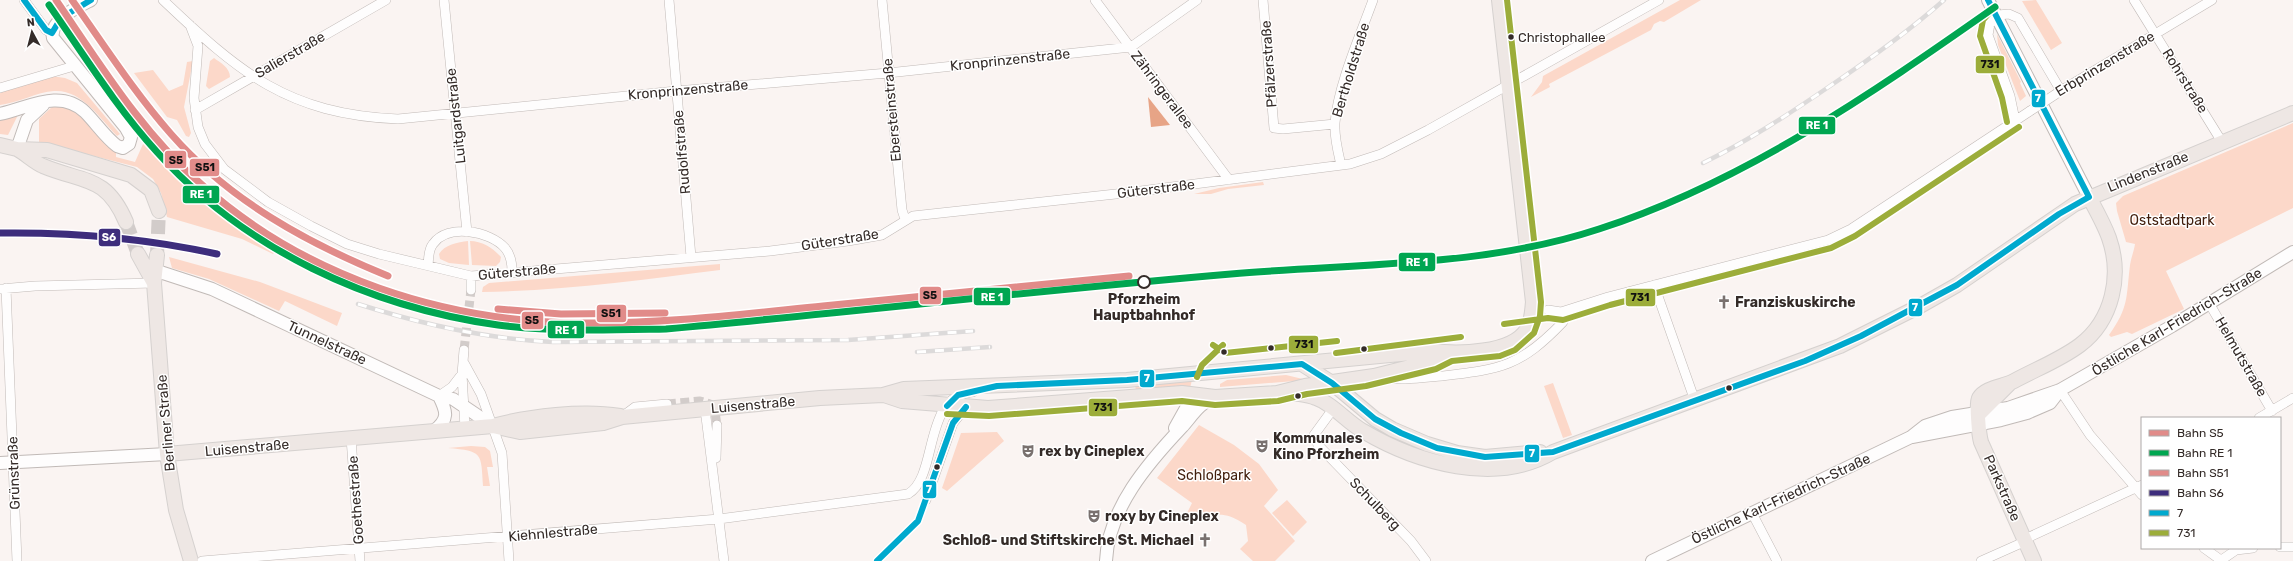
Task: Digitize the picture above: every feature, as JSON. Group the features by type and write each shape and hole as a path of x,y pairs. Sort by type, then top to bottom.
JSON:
{"main road":[{"path":"1277,393 1305,386 1365,378 1434,361 1450,353 1498,348 1518,339 1527,329 1532,314 1533,302 1507,85 1499,0"},
{"path":"1988,0 1998,15 2089,197"},
{"path":"0,114 42,102 61,100 75,104 114,144 123,148 129,144 131,137 126,128 54,41 52,33 62,18 88,2"},
{"path":"17,149 27,120 38,108 48,102"},
{"name":"Lindenstraße","path":"1277,393 1313,397 1333,409 1358,429 1389,444 1426,458 1459,466 1484,469 1508,468 1539,460 1553,452 1823,354 1897,318 1968,278 2059,214 2089,197 2293,113"},
{"path":"0,144 17,149 47,150 131,175 151,190 159,211"},
{"path":"17,149 42,166 93,182 105,189 120,207 126,222"},
{"name":"Parkstraße","path":"2034,561 1984,447 1977,404 1979,397 1991,389 2010,382 2064,355 2081,344 2098,326 2109,307 2114,284 2114,259 2106,231 2089,197"},
{"name":"Östliche Karl-Friedrich-Straße","path":"1652,561 1911,437 1979,419 2001,420 2039,409 2050,403 2060,390 2293,252"},
{"name":"Berliner Straße","path":"157,255 160,277 167,454 176,510 191,561"},
{"name":"Berliner Straße","path":"140,258 160,277"},
{"name":"Tunnelstraße","path":"160,277 212,289 439,396 453,399 493,426"},
{"name":"Luisenstraße","path":"0,463 167,454 493,426 519,419 602,413 622,417 883,395 904,389 1096,382 1214,373 1432,351 1450,353"},
{"path":"1358,406 1353,390 1354,386 1365,378 1371,366 1371,362 1367,358"},
{"name":"Lindenstraße","path":"1302,364 1332,383 1358,406 1392,429 1416,440 1452,452 1492,457 1553,452"},
{"path":"1106,561 1113,526 1126,500 1170,438 1194,394 1214,373"},
{"name":"Luisenstraße","path":"883,395 902,401 947,406 988,408 1182,393 1215,397 1277,393"},
{"path":"434,431 442,425 445,418 445,407 439,396"},
{"path":"1170,438 1202,404 1215,397"}],"street":[{"path":"24,0 46,30 52,33"},
{"name":"Kronprinzenstraße","path":"163,0 190,25 252,77 292,99 341,114 398,119 676,91 888,73 1131,48"},
{"name":"Salierstraße","path":"195,110 386,0"},
{"name":"Luitgardstraße","path":"444,0 467,232"},
{"name":"Rudolfstraße","path":"668,0 691,257"},
{"name":"Ebersteinstraße","path":"882,0 902,210 905,219"},
{"name":"Zähringerallee","path":"1095,0 1229,180"},
{"path":"1131,48 1197,0"},
{"name":"Pfälzerstraße","path":"1264,0 1274,128 1284,130 1335,124"},
{"name":"Bertholdstraße","path":"1340,166 1335,124 1340,96 1373,0"},
{"name":"Güterstraße","path":"190,25 197,40 199,51 194,92 195,110 200,132 215,158 224,169 255,194 311,226 347,244 379,254 471,276 512,271 770,251 869,238 887,232 905,219 913,216 1340,166 1360,161 1391,149 1659,0"},
{"name":"Rohrstraße","path":"2134,0 2222,142"},
{"name":"Erbprinzenstraße","path":"1548,310 1561,312 1654,285 1828,240 1845,232 2058,92 2212,0"},
{"path":"2015,120 2010,96 1988,37 1990,24 1998,15 2009,14 2018,18 2058,92"},
{"path":"0,88 74,66"},
{"path":"428,265 429,252 434,243 449,235 467,232 491,237 505,248 511,258 512,271"},
{"path":"471,276 471,290"},
{"name":"Tunnelstraße","path":"3,289 160,277"},
{"path":"1654,285 1695,401"},
{"name":"Grünstraße","path":"3,289 14,462 17,561"},
{"name":"Helmutstraße","path":"2209,303 2272,411"},
{"path":"1365,378 1402,380 1490,370 1504,366 1533,350 1550,336 1563,322 1561,312"},
{"path":"464,350 462,374 466,428"},
{"path":"464,362 481,394 502,453 509,561"},
{"path":"439,396 452,387 462,374"},
{"path":"953,423 951,412 947,406 958,395 997,386"},
{"path":"1981,561 2025,540 2140,490 2090,435 2060,390"},
{"path":"2261,417 2293,398"},
{"path":"622,417 635,407 667,404"},
{"name":"Kiehnlestraße","path":"202,561 359,547 507,537 719,519 908,494 918,485 939,421 947,406"},
{"path":"926,500 953,423 966,407"},
{"path":"705,409 724,561"},
{"name":"Schulberg","path":"1333,409 1316,430 1314,435 1318,445 1411,541 1426,561"},
{"path":"715,480 718,425"},
{"name":"Goethestraße","path":"351,438 360,561"},
{"path":"1752,512 1777,561"},
{"path":"2281,546 2293,547"},
{"path":"2205,549 2221,561 2236,550 2244,549"}],"green space":[{"path":"1680,0 1701,0 1664,22 1660,21 1654,24 1651,30 1549,84 1550,87 1531,97 1542,82 1543,76"},
{"path":"2036,0 2062,43 2051,50 2022,1"},
{"path":"1997,34 2021,82 2020,83 2026,96 2020,101 1998,45"},
{"path":"214,58 227,68 230,77 209,89 206,86 210,61"},
{"path":"193,61 184,107 191,133 189,137 186,136 177,120 167,117 134,73 153,70 169,91 183,85 187,62"},
{"path":"51,76 65,78 77,83 120,134 117,136 97,113 81,100 64,92 48,92 0,105 0,92"},
{"path":"53,106 66,107 78,114 116,152 116,157 135,162 147,135 168,159 224,212 279,247 273,254 242,239 167,217 161,193 153,179 137,167 39,142 39,119"},
{"path":"19,113 8,135 0,134 0,117"},
{"name":"Oststadtpark","path":"2293,123 2293,208 2166,271 2184,309 2132,334 2127,332 2111,337 2109,335 2120,317 2126,302 2130,265 2135,244 2126,242 2116,203 2123,196"},
{"path":"1263,182 1264,185 1228,189 1211,194 1194,194 1219,188"},
{"path":"468,241 469,265 449,263 440,259 439,254 444,248 456,243"},
{"path":"470,241 479,242 491,248 501,257 500,262 496,266 472,265"},
{"path":"169,257 260,282 342,313 337,326 285,301 279,311 209,279 172,268"},
{"path":"720,264 720,270 631,281 542,290 482,292 483,287 489,283"},
{"path":"1286,375 1307,380 1220,387 1220,384 1227,380"},
{"path":"1192,380 1190,388 1136,391 1135,384"},
{"path":"1553,383 1572,435 1563,438 1544,386"},
{"name":"Schloßpark","path":"1199,425 1234,445 1259,464 1278,490 1264,506 1295,541 1275,561 1253,561 1240,549 1248,541 1246,525 1237,519 1223,515 1186,515 1192,503 1157,478"},
{"path":"997,432 1004,441 947,491 942,488 961,433"},
{"path":"471,446 485,447 490,451 493,467 487,467 490,486 483,486 482,467 478,456 468,451 448,448"},
{"path":"1287,500 1307,522 1293,536 1272,513"}],"shaded area":[{"path":"1148,97 1170,125 1151,127"}],"tunnel":[{"path":"157,255 159,211"},
{"path":"126,222 138,254"},
{"path":"464,350 471,290"},
{"path":"667,404 700,401 710,404 715,412 717,425"}],"railway":[{"path":"1703,163 1720,155 1784,117 1860,66 1917,23 1944,0"},
{"path":"358,304 406,318 478,334 503,338 553,342 848,340 973,331"},
{"path":"917,352 990,347"}],"rail line":[{"name":"S5","path":"56,0 106,73 141,120 160,143 201,184 242,217 285,245 331,269 379,288 428,303 479,314 531,321 583,323 643,322 733,315 1129,276"},
{"name":"S51","path":"72,0 144,102 171,134 218,180 244,200 299,234 388,276"},
{"name":"S6","path":"0,233 109,237 190,248 217,254"},
{"name":"S51","path":"498,309 561,314 665,313"}],"transit line":[{"name":"7","path":"24,0 46,30 52,33"},
{"name":"7","path":"52,33 61,18 91,0"},
{"name":"731","path":"947,414 989,416 1182,401 1215,405 1278,401 1307,394 1366,386 1436,369 1452,361 1500,356 1515,350 1534,333 1540,316 1541,302 1507,0"},
{"name":"7","path":"1988,0 2089,197"},
{"path":"49,5 114,99 157,152 192,187 229,218 270,245 312,268 357,288 403,304 450,316 498,325 540,329 582,330 666,329 1160,280 1417,262 1509,251 1554,242 1599,229 1653,210 1705,187 1755,161 1805,133 1853,103 1901,72 1995,7"},
{"name":"731","path":"1992,10 1983,20 1980,36 2002,98 2007,122"},
{"name":"731","path":"1504,324 1548,318 1563,320 1610,305 1831,248 1855,236 2019,127"},
{"name":"7","path":"947,406 958,395 997,386 1127,380 1302,364 1332,383 1375,419 1401,433 1437,448 1485,457 1553,452 1805,361 1861,336 1957,285 2059,214 2089,197"},
{"name":"731","path":"1336,353 1461,337"},
{"name":"731","path":"1213,345 1225,353 1337,341"},
{"name":"731","path":"1197,377 1202,365 1223,345"},
{"name":"7","path":"877,561 918,521 953,423 966,407"}],"place":[{"name":"Christophallee","path":"1511,37"},
{"name":"Pforzheim Hauptbahnhof","path":"1144,282"},
{"name":"Franziskuskirche","path":"1724,302"},
{"name":"Kommunales Kino Pforzheim","path":"1262,446"},
{"name":"rex by Cineplex","path":"1028,451"},
{"name":"roxy by Cineplex","path":"1094,516"},
{"name":"Schloß- und Stiftskirche St. Michael","path":"1205,540"}]}
